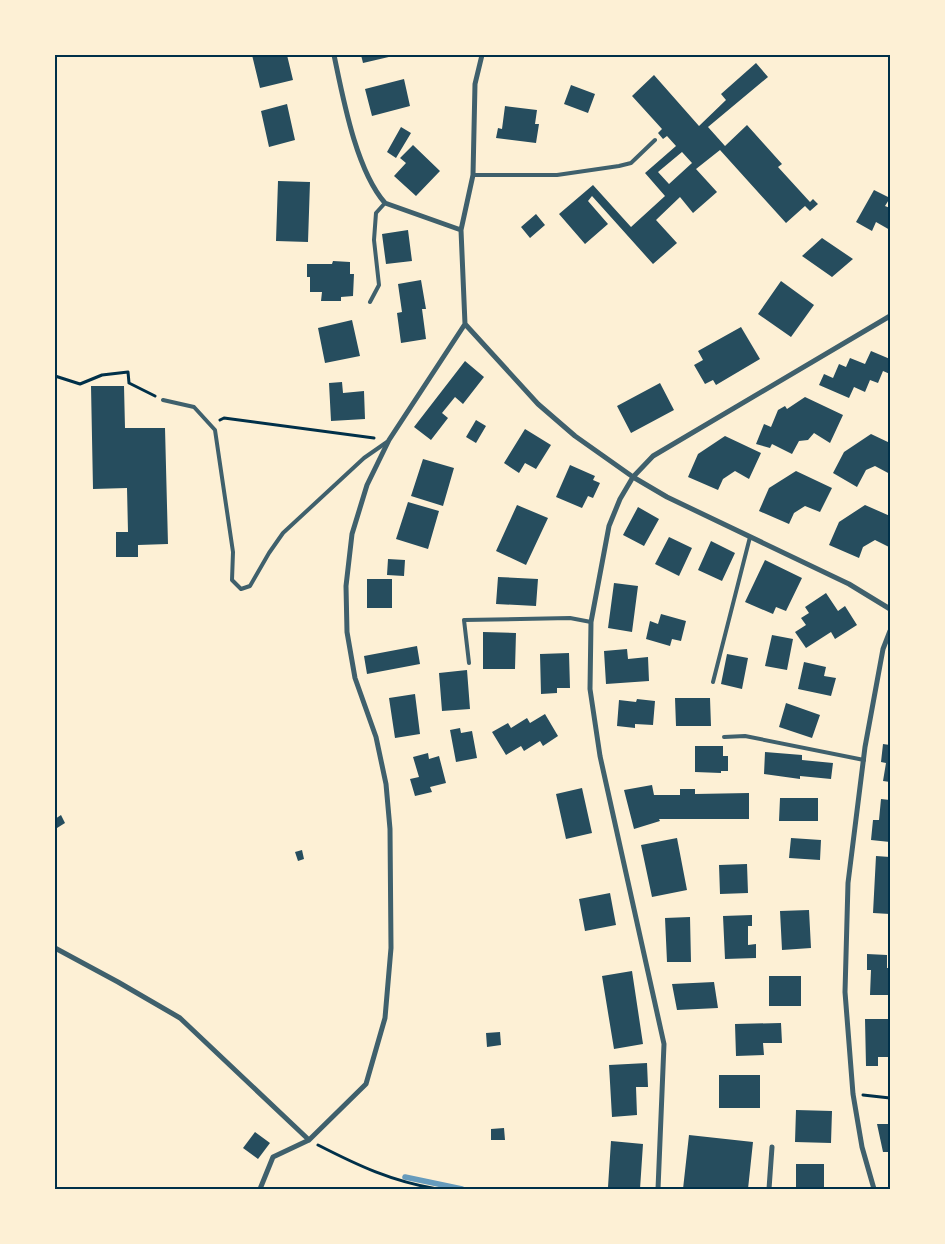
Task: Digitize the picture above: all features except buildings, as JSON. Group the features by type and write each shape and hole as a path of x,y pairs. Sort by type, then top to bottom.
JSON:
{"street":[{"path":"334,55 340,85 360,157 379,196 386,203 461,230"},
{"path":"260,1189 274,1158 309,1140 366,1084 385,1018 391,948 390,829 386,784 376,737 355,678 347,632 346,586 352,534 367,484 389,440 465,324 461,230 473,175 475,84 482,55"},
{"path":"658,1189 664,1044 600,756 590,690 591,622 609,526 620,499 633,478 653,456 890,316"},
{"path":"465,324 538,404 575,436 633,478 668,497 849,584 890,609"},
{"path":"874,1189 862,1148 853,1094 845,992 848,883 864,760 883,649 890,631"},
{"path":"55,948 180,1018 309,1140"},
{"path":"769,1189 772,1147"}],"lane":[{"path":"473,175 557,175 619,166 631,163 655,140"},
{"path":"370,302 379,285 374,240 376,213 386,203"},
{"path":"163,400 194,407 215,430 232,552 232,580 241,589 250,586 268,553 283,533 364,458 389,440"},
{"path":"713,682 750,536"},
{"path":"469,663 464,620 570,618 591,622"},
{"path":"724,737 745,736 864,760"}],"path":[{"path":"55,376 80,384 102,375 128,372 129,383 163,400"},
{"path":"210,423 224,418 389,440"},
{"path":"853,1094 890,1098"},
{"path":"309,1140 358,1166 408,1184 437,1189"}],"waterway":[{"path":"405,1177 462,1189"}]}
